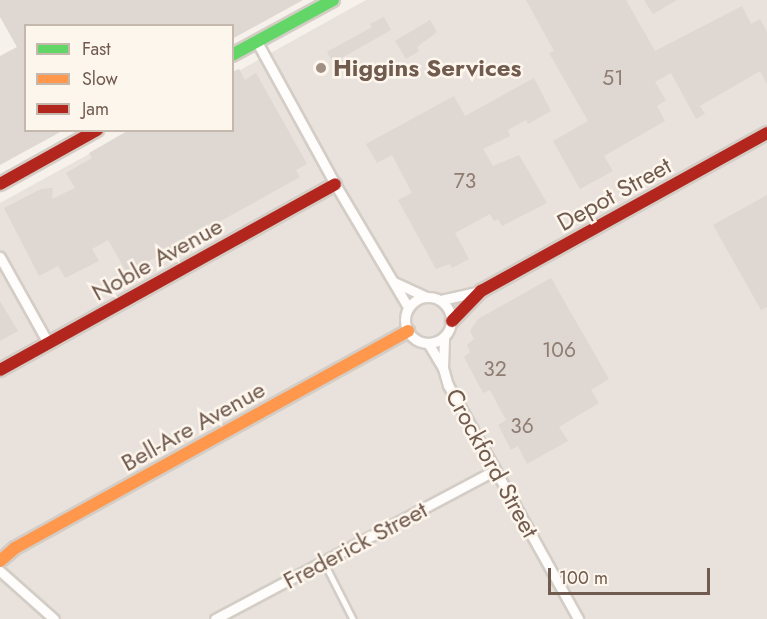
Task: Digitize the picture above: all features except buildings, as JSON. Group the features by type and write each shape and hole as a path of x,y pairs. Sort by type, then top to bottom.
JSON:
{"street":[{"path":"234,54 333,0"},
{"path":"256,42 334,184 408,307"},
{"path":"0,184 93,132"},
{"name":"Depot Street","path":"452,321 482,291 767,133"},
{"name":"Noble Avenue","path":"0,370 334,184"},
{"path":"0,257 48,343"},
{"path":"394,282 424,296 441,300 449,309 452,321 444,337 428,343 416,340 408,331 405,319 408,307 424,296"},
{"name":"Depot Street","path":"441,300 482,291"},
{"name":"Bell-Are Avenue","path":"0,561 15,548 408,331"},
{"name":"Crockford Street","path":"443,368 444,337"},
{"name":"Crockford Street","path":"428,343 443,368 448,385 578,619"},
{"name":"Frederick Street","path":"215,619 495,470"},
{"path":"0,571 54,619"}],"lane":[{"path":"324,562 353,619"}],"shaded area":[{"path":"366,0 767,0 767,619 0,619 0,203 129,132 234,132 234,73"}],"traffic: fast":[{"path":"234,54 333,0"}],"traffic: slow":[{"path":"0,561 15,548 408,331"}],"traffic: jam":[{"path":"0,184 93,132"},
{"path":"452,321 481,291 767,133"},
{"path":"0,370 335,184"}],"place":[{"name":"Higgins Services","path":"321,68"}]}
